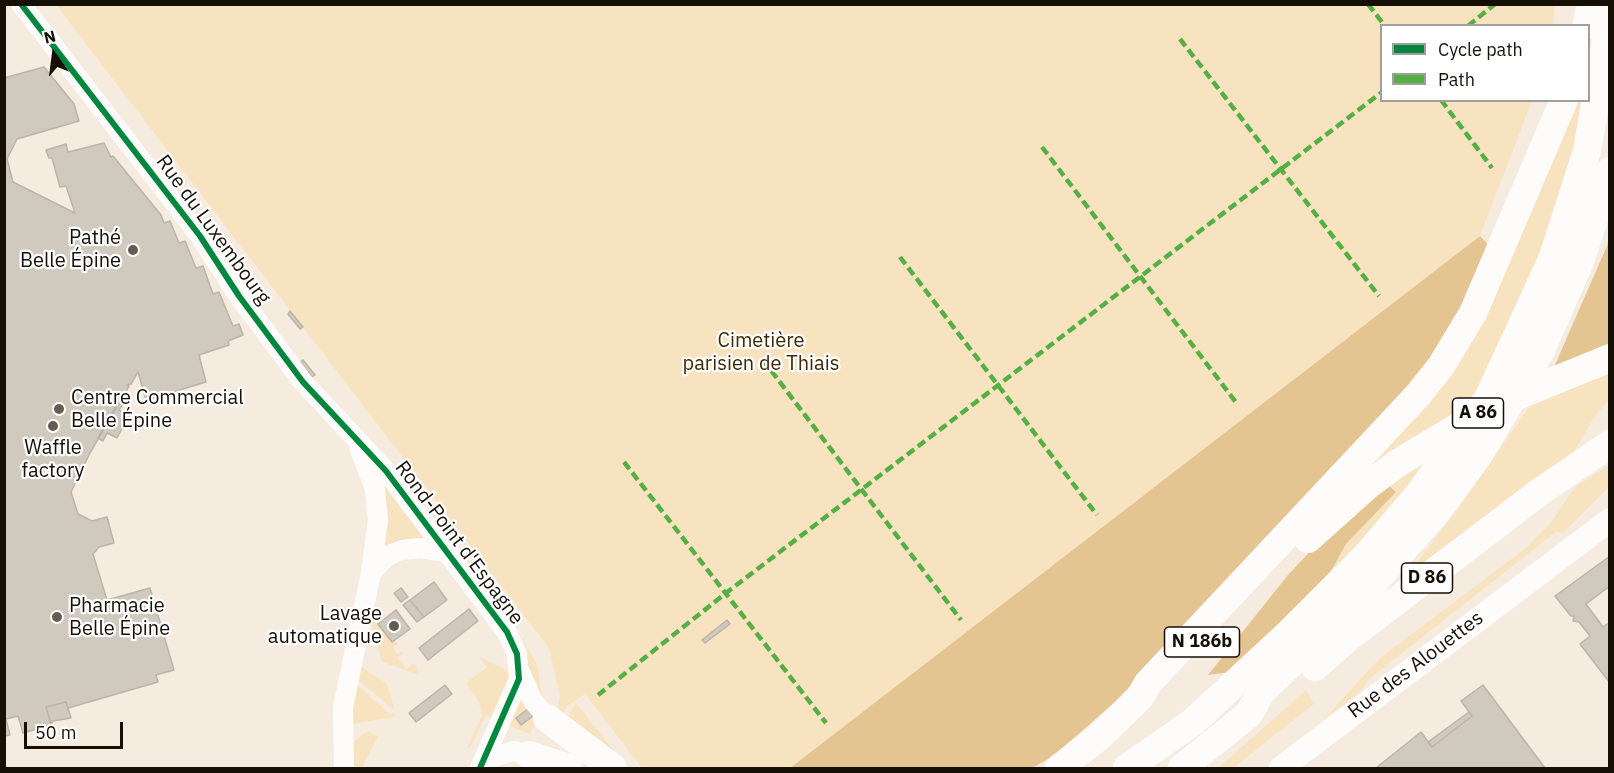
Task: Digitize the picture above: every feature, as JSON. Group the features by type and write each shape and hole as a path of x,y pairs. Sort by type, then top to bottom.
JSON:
{"highway":[{"path":"1586,24 1591,4"},
{"name":"A 86","path":"1127,768 1193,722 1290,632 1365,557 1419,494 1489,397 1553,257 1587,151 1610,16"},
{"path":"1140,697 1148,684 1417,396 1441,366 1473,313 1563,102"},
{"name":"A 86","path":"1182,768 1249,714 1261,692 1355,604 1420,532 1478,456 1540,352 1579,264 1610,171"},
{"name":"N 186b","path":"1059,768 1098,738 1140,697 1153,689 1262,583 1367,486 1426,444 1508,399 1610,358"},
{"name":"D 86","path":"1249,714 1266,711 1366,625 1541,492 1610,444"},
{"path":"547,718 613,768"},
{"path":"529,755 569,768"}],"main road":[{"path":"1552,562 1610,501"},
{"path":"1552,562 1610,520"},
{"name":"Rue des Alouettes","path":"1281,768 1552,562"}],"street":[{"name":"Rue du Luxembourg","path":"21,4 200,236 239,296 303,382 358,445"},
{"name":"Rond-Point d'Espagne","path":"358,445 386,471 507,633 517,654 520,672 533,701 547,718"},
{"name":"Rond-Point d'Espagne","path":"344,768 343,707 371,573 378,520 376,499 358,445"},
{"path":"371,573 387,556 402,550 420,548 448,552"},
{"path":"482,764 520,672"},
{"path":"482,764 514,751 529,755"}],"green space":[{"name":"Cimetière parisien de Thiais","path":"56,5 1555,5 1553,24 1380,24 1380,102 1532,102 1480,236 790,768 642,768 585,694 567,706 561,719 557,716 560,695 549,648"},
{"path":"1571,102 1587,102 1553,227 1470,403 1364,476 1419,410"},
{"path":"1609,367 1609,399 1593,419 1568,462 1432,567 1417,562 1461,505 1533,401"},
{"path":"1429,456 1389,513 1327,578 1346,544 1396,492 1387,484"},
{"path":"1609,465 1609,487 1562,534 1557,531 1369,679 1361,691 1324,719 1380,658 1526,548 1550,524 1575,487"},
{"path":"383,477 432,541 379,553 387,511"},
{"path":"374,607 377,608 381,622 378,624 392,642 395,640 398,644 393,647 397,654 404,651 398,658 406,669 414,663 419,670 417,674 382,662 371,624"},
{"path":"518,632 537,664 543,701 531,680"},
{"path":"481,657 507,671 511,678 494,719 486,715 471,746 467,748 482,716 479,703 466,683 487,667 480,659"},
{"path":"360,666 387,684 395,711 357,679"},
{"path":"356,684 390,714 396,714 395,717 351,724"},
{"path":"1306,690 1314,704 1233,768 1218,768"},
{"path":"521,697 538,718 530,734 507,725"},
{"path":"576,703 628,768 623,768 567,718"},
{"path":"368,731 378,736 362,768 353,768 353,742"}],"shaded area":[{"path":"1480,236 1493,250 1468,309 1403,398 1115,702 1052,757 1032,768 790,768"},
{"path":"1609,237 1609,347 1554,367 1607,246"},
{"path":"1387,484 1396,492 1346,544 1327,578 1231,672 1208,675 1288,575 1334,526"}],"building":[{"name":"Centre Commercial Belle Épine","path":"44,67 74,104 79,121 17,139 7,159 13,182 75,213 66,186 60,187 52,158 49,158 46,150 66,144 68,152 104,143 111,157 113,156 161,215 164,223 170,221 179,243 185,241 196,268 203,266 213,294 219,292 233,326 239,324 243,335 228,341 229,345 199,355 206,382 146,400 138,372 131,384 127,385 129,386 90,453 71,492 78,514 92,521 107,517 114,543 99,547 93,554 107,600 150,588 174,670 156,675 158,682 68,708 66,702 46,707 51,725 23,733 18,716 6,719 10,735 4,736 4,78"},
{"path":"290,311 303,327 300,329 288,314"},
{"path":"303,360 315,375 312,377 300,362"},
{"path":"119,400 124,402 119,410 129,416 117,438 107,433 103,441 98,438"},
{"path":"1610,556 1610,586 1586,604 1603,627 1610,622 1610,683 1580,644 1590,636 1579,622 1573,621 1574,616 1571,616 1555,596"},
{"path":"434,582 447,600 424,617 410,600"},
{"path":"401,588 408,597 401,602 394,593"},
{"path":"410,600 424,617 417,622 403,605"},
{"path":"469,609 478,621 428,660 419,648"},
{"name":"Lavage automatique","path":"396,610 410,629 392,642 378,624"},
{"path":"727,620 730,624 705,643 702,640"},
{"path":"445,685 452,694 416,722 409,713"},
{"path":"1483,685 1545,768 1376,768 1421,732 1432,747 1472,716 1461,701"},
{"path":"66,702 71,718 53,721 51,724 46,707"},
{"path":"528,709 533,716 521,725 516,718"},
{"path":"1469,712 1472,716 1432,747 1428,742"}],"marked path":[{"path":"1368,4 1383,24"},
{"path":"1470,24 1495,4"},
{"path":"1180,39 1379,296"},
{"path":"598,695 726,593 1380,94"},
{"path":"1442,102 1492,168"},
{"path":"1042,147 1238,405"},
{"path":"900,257 1097,515"},
{"path":"763,360 961,620"},
{"path":"624,462 826,723"}],"cycle path":[{"path":"21,4 200,236 239,296 303,382 386,471 507,632 517,654 519,679 480,768"}],"place":[{"name":"Pathé Belle Épine","path":"133,250"},
{"name":"Centre Commercial Belle Épine","path":"59,409"},
{"name":"Waffle factory","path":"53,426"},
{"name":"Pharmacie Belle Épine","path":"57,617"},
{"name":"Lavage automatique","path":"394,626"}]}
